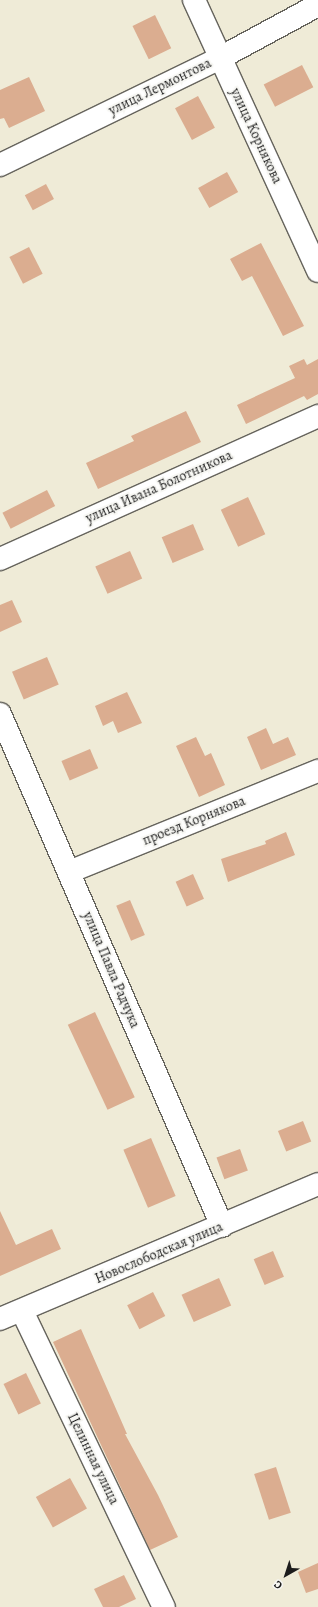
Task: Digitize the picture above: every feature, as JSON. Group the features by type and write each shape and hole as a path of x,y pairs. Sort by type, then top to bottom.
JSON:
{"street":[{"name":"улица Корнякова","path":"194,0 318,271"},
{"name":"улица Лермонтова","path":"0,165 220,58 318,5"},
{"name":"улица Ивана Болотникова","path":"0,559 318,416"},
{"name":"улица Павла Радчука","path":"0,714 222,1226"},
{"name":"проезд Корнякова","path":"69,872 318,771"},
{"name":"Новослободская улица","path":"0,1319 22,1311 318,1184"},
{"name":"Целинная улица","path":"22,1311 164,1607"}],"building":[{"path":"155,15 171,48 149,59 133,26"},
{"path":"302,65 313,87 275,107 264,85"},
{"path":"29,77 45,111 9,128 4,118 0,119 0,90"},
{"path":"198,96 215,128 192,140 175,108"},
{"path":"227,172 238,192 209,208 198,188"},
{"path":"46,184 54,199 33,210 25,195"},
{"path":"261,243 304,326 283,336 252,276 242,281 230,259"},
{"path":"29,247 43,274 23,284 9,257"},
{"path":"304,359 307,365 318,359 318,394 307,400 304,396 246,424 237,405 295,378 289,366"},
{"path":"186,411 201,442 98,489 86,463 134,441 131,436"},
{"path":"47,490 55,506 11,529 2,513"},
{"path":"248,497 265,534 238,547 221,510"},
{"path":"193,524 204,550 173,563 162,537"},
{"path":"130,551 142,578 107,594 95,566"},
{"path":"12,600 22,622 0,632 0,605"},
{"path":"47,657 59,685 24,699 12,672"},
{"path":"127,692 142,723 118,733 113,721 103,726 95,706"},
{"path":"266,728 273,744 288,737 296,755 261,770 247,737"},
{"path":"196,737 205,756 211,753 225,785 199,797 176,746"},
{"path":"90,749 98,768 70,780 61,761"},
{"path":"286,832 295,855 228,882 221,859 266,844 265,841"},
{"path":"193,874 204,899 187,906 176,882"},
{"path":"130,900 145,935 131,941 116,906"},
{"path":"95,1012 135,1097 108,1110 68,1025"},
{"path":"303,1121 311,1141 286,1152 278,1131"},
{"path":"151,1138 176,1196 148,1208 123,1150"},
{"path":"240,1149 248,1171 224,1179 217,1158"},
{"path":"0,1211 16,1245 52,1229 61,1249 0,1276"},
{"path":"273,1251 284,1277 265,1285 254,1259"},
{"path":"219,1278 231,1305 194,1322 182,1295"},
{"path":"153,1292 165,1316 139,1329 127,1305"},
{"path":"81,1329 127,1434 125,1434 158,1495 178,1537 150,1550 53,1342"},
{"path":"26,1373 41,1404 18,1415 4,1384"},
{"path":"276,1467 291,1513 269,1520 254,1474"},
{"path":"70,1478 87,1509 53,1528 36,1497"},
{"path":"318,1563 318,1589 306,1593 298,1572"},
{"path":"124,1575 136,1599 119,1607 103,1607 94,1589"}]}
